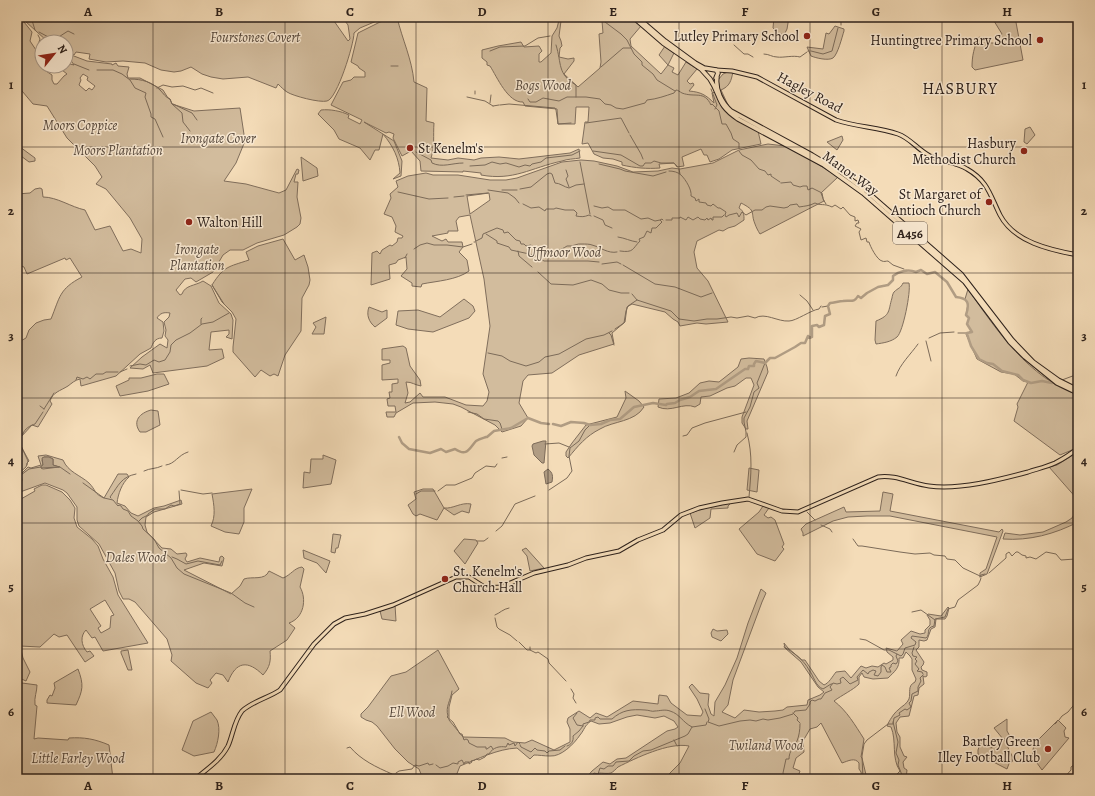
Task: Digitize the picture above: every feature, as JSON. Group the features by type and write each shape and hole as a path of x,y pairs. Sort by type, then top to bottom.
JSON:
{"highway":[{"name":"A456","path":"633,17 663,43 701,69 709,78"},
{"path":"637,17 665,41 695,63 704,68 714,70"},
{"name":"A456","path":"714,70 717,72 717,76"},
{"path":"714,70 708,72 709,78 713,80 717,76"},
{"name":"Manor Way","path":"717,76 716,83 721,97 731,111 812,154 865,190 961,274 1012,340 1033,362 1078,392"},
{"name":"Manor Way","path":"709,78 715,86 721,103 727,110 738,119 824,165 863,193 965,282 1010,342 1028,360 1057,383 1078,392"}],"main road":[{"name":"Hagley Road","path":"714,70 732,70 757,76 836,120 847,124 885,130 900,135 929,156 964,167 977,176 987,186 1000,215 1014,232 1025,239 1040,245 1078,255"},
{"path":"717,76 726,71"},
{"path":"195,779 218,760 225,751 231,739 236,721 242,712 252,704 280,690 320,637 334,624 345,618 379,610 401,602 445,581 461,576 469,577 486,588 501,587 534,573 568,565 586,558 619,551 638,540 663,530 678,517 688,512 722,503 752,500 782,511 794,513 878,477 891,477 922,485 940,487 983,482 1028,472 1055,463 1078,448"}],"green space":[{"path":"17,17 20,17 32,32 30,41 34,47 34,74 50,74 54,84 57,84 67,74 74,74 74,56 87,61 112,65 116,63 118,66 129,67 127,74 128,78 140,78 163,90 172,104 194,111 240,108 245,141 236,163 224,181 246,184 279,193 286,190 297,169 299,170 298,174 296,174 294,182 298,182 297,197 301,218 300,224 297,227 284,235 257,243 243,250 230,250 223,255 213,272 196,282 191,278 185,279 176,290 180,295 188,287 203,281 211,286 219,303 231,314 233,320 232,339 226,337 229,334 229,330 211,332 209,350 222,349 224,358 207,366 153,373 150,365 143,369 130,368 160,344 167,348 168,340 165,336 166,330 164,322 169,317 170,313 161,314 157,318 163,322 164,331 162,338 156,340 151,348 140,354 116,376 81,386 80,379 78,379 53,396 50,401 52,404 38,427 32,425 21,437 20,444 28,461 26,467 17,475 19,462 17,457 17,343 26,338 29,330 36,323 51,319 61,294 74,281 82,277 70,258 66,260 65,258 27,274 24,267 17,264 17,194 30,193 35,189 40,188 42,189 43,197 48,197 85,210 95,230 110,226 123,251 131,249 141,253 142,239 130,218 106,189 96,184 102,177 95,166 67,138 47,106 33,104 17,85","holes":["83,74 88,77 87,80 95,86 92,90 89,88 86,91 79,85 81,80 80,78"]},
{"name":"Fourstones Covert","path":"28,17 334,17 334,21 348,41 350,39 348,25 342,17 376,17 379,20 360,28 354,33 348,59 340,82 331,98 327,101 313,100 295,95 287,92 278,84 276,88 248,77 223,79 202,74 191,67 174,72 161,70 145,63 123,61 106,62 89,59 90,54 76,52 74,55 74,34 39,34 25,21"},
{"path":"397,17 411,65 414,82 427,88 426,121 434,123 431,158 448,160 458,158 474,160 499,157 519,159 570,153 579,149 580,158 566,160 522,173 503,176 481,175 481,173 463,171 421,171 420,161 411,151 402,156 393,138 394,134 389,132 386,133 364,122 383,134 379,150 375,150 370,160 360,148 339,139 334,130 318,114 321,110 339,111 349,115 348,118 360,124 362,120 331,105 343,82 351,80 354,77 365,77 365,72 351,62 358,33 380,22"},
{"name":"Bogs Wood","path":"609,17 631,17 641,26 630,39 631,46 661,74 668,65 674,68 672,72 678,75 686,62 697,69 687,81 690,84 693,83 694,85 689,91 703,94 714,103 712,93 715,92 722,107 727,112 737,120 758,131 761,144 732,150 719,159 710,162 707,155 704,155 701,149 682,157 684,166 677,167 674,163 659,164 660,168 636,168 622,165 622,162 603,158 594,154 588,143 582,144 585,122 588,122 589,107 576,107 575,124 558,124 557,109 525,106 523,102 512,98 490,66 487,65 487,62 482,58 482,50 521,42 524,47 539,46 542,51 539,54 539,62 541,62 551,53 552,36 557,28 559,20 561,21 559,36 562,46 560,48 559,57 568,59 574,58 574,61 564,74 578,87 600,68 599,34 603,33 602,21 607,20"},
{"path":"774,17 789,17 787,29 784,35 778,33 773,28"},
{"path":"1002,17 1015,17 1023,60 975,70 972,67 972,59 979,37 991,43 995,43 1002,34 994,21"},
{"path":"835,26 844,29 844,31 835,56 828,59 811,56 807,47 823,49 826,33 829,34"},
{"path":"665,46 674,53 668,65 659,55"},
{"path":"733,72 731,81 721,90 728,105 720,91 718,80 723,74"},
{"path":"1030,127 1035,135 1027,144 1024,142 1025,129"},
{"path":"383,134 394,141 402,161 401,176 393,179 400,173 397,157 390,143"},
{"path":"842,136 843,140 837,150 827,142"},
{"name":"Uffmoor Wood","path":"768,144 785,146 838,177 821,193 824,201 760,234 755,225 751,210 741,203 739,208 743,212 744,220 735,226 723,231 719,230 697,241 694,252 697,268 708,281 728,322 706,324 697,323 680,326 678,322 665,312 632,304 627,307 625,322 612,333 614,344 579,355 552,373 528,375 523,381 519,403 528,418 521,426 502,432 495,425 453,404 435,402 413,403 396,413 394,417 387,417 386,412 396,412 395,406 388,406 387,399 390,398 389,392 392,392 392,384 398,383 398,379 382,380 382,365 390,363 390,360 382,360 382,349 403,346 406,348 410,366 420,380 421,386 406,382 408,393 405,403 410,402 420,393 423,397 445,397 466,405 483,406 487,401 489,392 483,374 490,326 484,279 470,215 459,217 456,221 458,231 448,231 448,233 432,236 442,241 446,239 448,242 462,242 463,247 459,252 467,260 469,271 453,278 422,284 421,287 412,286 412,283 401,276 407,269 406,257 389,265 390,279 371,285 372,253 377,251 380,254 382,250 390,245 392,246 397,242 398,238 402,238 403,236 395,232 396,226 392,217 384,214 391,198 390,194 398,187 396,181 408,176 426,173 433,175 458,175 490,180 506,180 517,178 562,162 581,160 617,166 633,172 658,171 713,163 739,150","holes":["489,193 490,200 470,214 467,196"]},
{"path":"17,146 35,158 35,161 29,162 17,153"},
{"path":"301,157 317,168 318,176 303,181"},
{"path":"283,239 295,260 304,255 308,267 310,280 302,298 301,331 285,355 278,376 274,374 270,376 261,370 255,377 233,352 236,319 232,312 222,302 212,285 220,274 227,268 249,260 246,252 258,246"},
{"path":"903,283 909,283 909,295 902,328 897,337 887,342 876,344 876,321 887,315 892,296"},
{"path":"968,289 1003,337 1029,365 1060,387 1078,395 1078,444 1072,450 1060,455 1014,421 1018,407 1017,404 1028,382 1023,381 1014,374 1001,372 977,359 966,334 971,331 967,324 969,318 966,315 968,304 965,299"},
{"path":"464,299 473,306 475,311 469,318 433,332 408,329 396,325 398,311 418,310 440,317"},
{"path":"369,307 382,312 387,310 387,318 375,327 369,318"},
{"path":"326,317 324,334 312,334 316,327 313,323"},
{"path":"741,359 764,359 768,372 747,421 748,429 746,429 742,423 742,417 754,385 751,378 746,378 735,386 710,396 701,397 700,404 695,407 686,406 663,409 658,407 659,399 676,398 689,393 700,383 709,381 719,382 738,367"},
{"path":"164,374 169,384 148,391 120,396 116,386 129,380 129,378 141,378"},
{"path":"625,391 639,401 644,407 640,412 630,418 605,426 590,435 568,458 566,456 566,452 586,425 617,417 626,398"},
{"path":"151,410 158,411 160,425 146,432 140,432 137,424 138,418"},
{"name":"Dales Wood","path":"46,455 63,460 68,468 86,480 97,493 104,498 118,474 127,474 129,477 124,482 118,496 117,503 125,506 131,513 138,516 154,508 181,500 182,504 154,512 146,517 145,525 147,532 162,548 171,549 177,554 186,553 187,555 185,559 187,562 200,558 219,562 220,557 222,556 224,558 222,566 204,563 184,570 231,594 240,586 244,579 265,576 269,571 283,578 302,567 304,569 300,587 304,602 303,608 298,617 289,623 295,628 287,640 270,651 270,664 263,675 252,667 243,665 235,670 228,682 223,675 216,673 210,680 212,683 208,688 196,683 171,661 172,655 167,639 135,602 129,599 123,599 119,591 115,573 99,544 79,526 77,520 77,507 67,493 45,483 20,492 19,491 22,480 21,474 28,467 31,468 41,465 38,456","holes":["44,457 53,459 53,465 59,467 41,468"]},
{"path":"323,455 336,460 331,484 303,488 304,472 310,473 311,459 323,459"},
{"path":"1073,455 1078,457 1078,500 1049,467 1057,465"},
{"path":"749,468 759,470 757,492 747,490"},
{"path":"42,485 46,485 62,492 70,500 75,508 74,518 77,527 98,546 113,577 118,595 148,643 103,651 95,637 92,638 86,630 82,638 82,644 87,652 90,651 94,656 85,662 67,635 59,637 54,634 40,647 20,646 23,658 30,672 26,681 17,677 17,506 19,506 21,499 35,491 34,489","holes":["105,600 114,615 111,616 110,628 101,633 98,628 101,626 90,609"]},
{"path":"252,489 244,508 244,522 239,534 225,532 211,526 214,514 212,494"},
{"path":"423,489 433,489 444,508 437,520 420,514 416,516 413,514 408,505 416,499 414,492"},
{"path":"883,492 893,494 890,511 999,532 1002,529 1003,531 987,574 980,577 980,573 986,569 997,537 890,516 848,517 833,521 803,536 801,529 806,524 844,507 846,512 880,511"},
{"path":"731,503 728,508 711,509 710,518 695,528 690,513 709,507"},
{"path":"471,504 469,513 462,511 454,515 444,508"},
{"path":"763,506 769,508 764,515 775,520 784,544 782,547 784,549 775,561 757,554 739,529 759,512"},
{"path":"1078,507 1078,522 1060,530 1032,538 1003,539 1005,533 1020,535 1043,532 1072,518"},
{"path":"333,534 341,535 338,548 336,548 335,553 331,552"},
{"path":"464,539 476,540 478,543 465,564 454,551"},
{"path":"526,548 544,568 530,571 527,556 522,550"},
{"path":"303,550 330,561 326,573 317,563 304,558"},
{"path":"761,589 766,593 733,680 728,705 722,712 735,718 744,710 759,712 775,711 783,710 787,707 807,705 808,700 824,692 818,687 801,662 785,648 784,643 802,660 805,660 819,681 824,685 836,672 845,671 851,678 861,666 866,668 872,666 878,667 893,660 893,657 887,652 886,648 897,651 903,644 901,640 911,631 920,634 925,633 925,630 930,625 928,614 941,616 948,607 949,608 945,619 936,619 935,627 931,629 927,640 919,640 919,647 916,650 924,662 921,667 922,670 927,672 927,676 923,676 924,684 919,688 918,695 914,696 909,716 900,717 896,723 897,732 900,737 900,747 904,756 907,757 903,762 904,768 907,770 906,779 897,779 896,775 900,771 896,761 893,732 891,727 887,726 895,713 908,701 910,696 910,687 916,679 912,670 912,659 906,652 903,658 899,658 898,667 888,678 873,679 864,677 862,673 859,677 859,684 834,701 847,714 864,739 861,757 867,779 862,779 859,763 856,760 842,763 821,723 817,727 810,729 803,741 804,752 796,758 793,768 800,771 797,779 664,779 680,763 689,746 681,745 672,746 643,755 618,767 611,773 598,773 601,777 598,779 585,779 603,762 610,764 617,759 626,758 667,731 678,727 674,721 664,716 655,718 637,715 610,723 599,724 591,721 587,724 571,746 554,756 534,755 530,759 517,748 502,750 460,766 456,776 465,779 423,779 419,769 408,762 395,749 377,726 361,717 361,714 391,676 406,672 438,650 459,689 452,695 449,707 449,720 463,737 505,738 513,742 525,743 532,740 554,750 570,742 570,729 567,722 568,718 579,711 590,718 596,713 607,717 633,701 658,704 659,695 667,696 671,703 687,715 701,716 703,712 689,687 692,684 700,693 709,694 708,705 711,714 714,716 715,702 725,685 737,658"},
{"path":"395,605 396,621 382,619 380,611"},
{"path":"713,629 717,631 727,630 728,634 721,641 712,637 711,633"},
{"path":"128,650 132,670 128,670 121,653 121,651"},
{"path":"78,669 82,687 76,705 47,703 47,700 50,695 52,696 55,688 54,683"},
{"name":"Little Farley Wood","path":"17,681 37,685 35,699 35,705 37,706 34,739 68,740 69,738 85,738 109,745 113,779 17,779"},
{"path":"211,712 217,720 219,728 218,740 214,752 194,756 182,750 193,721"},
{"path":"1007,719 1007,731 1011,738 1004,739 1013,758 1007,769 978,754 978,750 981,741 991,748 1003,739 994,728"},
{"path":"1058,720 1066,728 1064,731 1065,737 1069,738 1042,770 1032,756 1034,744"}],"shaded area":[{"path":"546,441 544,463 542,463 534,455 532,446 533,444"},
{"path":"49,457 53,459 53,465 60,467 41,468 43,465 42,458"},
{"path":"548,469 552,473 552,482 546,484 544,472"}],"waterway":[{"path":"31,17 35,30"},
{"path":"82,21 84,17"},
{"path":"841,17 841,25"},
{"path":"605,22 627,40 634,54 642,62 642,65 653,74 657,80 675,91"},
{"path":"811,51 823,54 832,51 838,28"},
{"path":"63,34 68,31 74,34"},
{"path":"39,32 43,34"},
{"path":"490,51 500,47 525,46 538,38 550,36"},
{"path":"556,45 563,73 576,85 576,97"},
{"path":"734,45 744,54 748,54 753,57"},
{"path":"601,67 623,48 631,48"},
{"path":"764,54 775,57 800,57 807,52"},
{"path":"74,64 89,70"},
{"path":"391,66 398,66"},
{"path":"97,70 113,70 122,74 130,80 135,88 146,93 145,97 151,117 155,119 163,137"},
{"path":"130,79 146,82 157,87 182,113 183,122 190,131"},
{"path":"157,88 163,85 172,87 183,86 195,90 201,88 213,93"},
{"path":"711,89 717,105 715,109"},
{"path":"528,99 530,102 536,102 543,98 559,101 567,97 586,97 600,99 605,104 623,109 645,103 647,100 674,93 676,90 682,93 699,95 708,100 711,105 712,104 719,111 722,124 726,124 733,139 739,143 739,148"},
{"path":"490,103 491,95"},
{"path":"467,97 485,101 493,106"},
{"path":"173,104 192,113 197,120"},
{"path":"500,105 509,104 555,108 558,124 571,123"},
{"path":"493,106 499,105"},
{"path":"586,123 621,118 629,133"},
{"path":"630,135 643,159"},
{"path":"470,166 485,165 492,162 500,164 506,163 519,167 525,165 530,166 541,162 546,158 572,155 580,151"},
{"path":"593,151 621,155 640,166 654,161 661,163 674,163 678,167"},
{"path":"739,151 742,155 751,160 759,169 765,171 768,175 771,174 771,176 780,182"},
{"path":"416,152 431,160 432,163 436,164 443,165 463,163"},
{"path":"580,162 590,214"},
{"path":"599,164 653,176 666,172"},
{"path":"679,169 680,174"},
{"path":"566,170 568,176 566,179 569,187"},
{"path":"669,171 677,172 683,177 690,188 691,196 695,198 696,201 699,199 699,202 706,203 707,205 711,206 713,204 726,212 726,217 737,213 739,217 742,212 746,215 755,210 762,210 770,206 784,208 790,205 797,204 799,207 815,203 832,207 835,205 841,209 843,207 850,215 855,217 855,221 858,220 859,223 855,226 861,229 859,232 861,240 866,238 867,242 869,242 872,250 878,258 904,269"},
{"path":"520,189 531,187 550,173 552,174 555,183 569,188 584,184"},
{"path":"781,183 791,182 793,185 800,187 807,186 808,190 812,188 822,193 823,198"},
{"path":"488,190 508,193 519,203"},
{"path":"502,190 517,190"},
{"path":"398,192 429,199 448,198"},
{"path":"466,195 488,193"},
{"path":"454,197 464,196"},
{"path":"823,199 826,204"},
{"path":"523,204 531,208 539,207 545,211 546,209 556,208 574,210 577,213 576,216 591,216"},
{"path":"594,206 602,208 608,207 613,210 625,210 641,219 648,218 655,221 660,220"},
{"path":"666,220 672,220 672,218 680,217 686,220 688,217 693,220 698,217 700,219 705,220 707,218 708,220 711,218 713,220 713,217 722,217 724,215"},
{"path":"594,216 603,220 605,225 612,228"},
{"path":"620,251 632,250 640,241 639,239 644,237 647,231 651,233 652,228 656,228 662,222 660,220 663,220"},
{"path":"476,241 482,238 483,234 497,228 503,230 504,233 508,232 516,240 520,241 521,244 526,246 531,245 544,252 558,251 567,246 580,244 590,244 607,251 617,252"},
{"path":"486,234 497,241 497,243 509,247 511,250 534,255 544,261 599,262"},
{"path":"618,237 637,242"},
{"path":"414,249 427,243 434,245 463,247 472,244"},
{"path":"518,251 519,256 532,267"},
{"path":"405,258 407,254"},
{"path":"602,264 617,262 621,264"},
{"path":"623,265 655,284 675,287 701,297 712,293"},
{"path":"553,424 561,426 571,422 590,425 601,424 610,420 620,419 634,407 653,403 666,405 690,397 699,391 716,389 745,369 748,369 749,366 754,366 756,361 765,363 770,358 775,358 801,343 805,343 808,336 810,338 812,337 812,326 817,325 819,327 824,325 825,316 830,314 828,306 830,303 854,300 858,296 861,298 878,287 888,285 893,280 893,276 895,274 907,271 916,272 921,270 927,274 935,272 947,282 956,297 967,302 968,307 966,315 969,318 967,324 972,332 967,334 971,346 979,359 993,364 1002,371 1018,375 1023,380 1031,383 1042,381 1052,383"},
{"path":"538,272 551,284 573,285 591,280 602,284 609,290 629,293"},
{"path":"212,285 224,304"},
{"path":"632,294 637,300 671,311 679,319 694,321 748,316 755,318 763,316 792,321 819,309 821,306"},
{"path":"800,295 807,301 813,310"},
{"path":"615,329 624,323 628,306 637,300"},
{"path":"822,307 828,306"},
{"path":"130,366 140,364 146,365 154,360 159,362 165,360 170,352 171,345 176,340 190,333 202,324 213,322 229,313"},
{"path":"201,324 202,318"},
{"path":"488,353 502,356 510,361 526,366 539,362 545,357 559,354 586,339 604,335 612,331"},
{"path":"929,338 940,333 954,332"},
{"path":"609,333 614,345"},
{"path":"958,333 967,333"},
{"path":"926,341 931,361"},
{"path":"896,376 903,363 918,344"},
{"path":"734,452 737,445 746,437 744,418 750,407 754,392 759,388 757,383 765,363"},
{"path":"120,372 127,369"},
{"path":"76,380 77,377 83,379 87,377 90,379 96,374 118,372"},
{"path":"1062,380 1078,374"},
{"path":"44,409 54,393"},
{"path":"40,406 44,409"},
{"path":"27,465 29,461 21,446 21,434 35,424 43,412"},
{"path":"468,412 477,414 484,419 498,421 502,429"},
{"path":"683,436 687,435 692,428 705,423 746,412"},
{"path":"487,437 494,431 511,428 528,418 541,423 549,424"},
{"path":"549,490 567,478 572,471 569,456 570,448 579,441 585,430 590,425"},
{"path":"747,433 751,457 749,497"},
{"path":"399,437 402,443 409,449 430,453 441,449 446,452 455,449 465,452 476,441 486,437"},
{"path":"545,444 559,443 569,447"},
{"path":"166,465 172,463 188,452"},
{"path":"502,458 507,457"},
{"path":"438,491 446,485 455,485 472,478 475,473 486,466 495,467 497,464"},
{"path":"144,471 162,466"},
{"path":"21,475 29,469 41,467"},
{"path":"60,467 70,474"},
{"path":"111,498 110,497 118,485 124,479 136,474"},
{"path":"17,478 21,476"},
{"path":"83,483 104,498 113,500 118,506 119,505 128,511 131,516 138,521 143,529 154,539 159,548 171,558 177,568 184,574 231,593 245,603 254,607"},
{"path":"181,490 203,494 212,493"},
{"path":"139,521 155,509 165,509 171,505 174,506 180,504 179,491"},
{"path":"416,494 421,491 435,491"},
{"path":"496,531 502,526 515,504 535,496"},
{"path":"807,512 815,520"},
{"path":"821,525 830,529 832,532"},
{"path":"477,541 484,541 488,538"},
{"path":"853,539 858,546 915,554 930,553 945,556 947,559 955,560 963,568 980,576"},
{"path":"989,573 1006,558 1006,554 1009,552 1012,556 1018,552 1026,556 1026,558 1030,557 1036,559 1046,552 1056,554 1061,560 1075,559 1078,557"},
{"path":"172,557 186,564 198,561 220,565 222,561"},
{"path":"980,577 981,575 985,574"},
{"path":"705,709 709,719 708,722 719,726 740,721 780,718 793,714 795,711 806,710 812,700 815,701 821,699 825,693 832,690 830,687 833,683 841,683 840,679 843,677 850,684 858,680 857,677 863,670 868,674 873,670 876,671 874,675 878,676 881,672 882,665 885,667 887,672 891,672 889,668 893,663 896,664 898,661 896,656 897,654 901,656 905,648 915,645 916,642 911,638 912,636 926,638 930,628 934,626 935,619 945,617 948,609 955,607 958,600 978,585 981,578"},
{"path":"495,615 509,608"},
{"path":"912,612 921,610 935,620"},
{"path":"495,618 497,627 517,641"},
{"path":"860,639 866,640 884,650 889,650 897,654"},
{"path":"519,642 527,650 530,650"},
{"path":"530,647 530,650 536,653 538,652 548,659 549,663 566,681"},
{"path":"784,647 795,654 804,663 820,688 823,689 832,684"},
{"path":"914,647 912,653 913,656 917,657 915,659 917,661 915,664 919,669 917,671 922,672 923,674"},
{"path":"863,779 862,756 864,744 888,724 893,724 894,718 900,715 899,713 911,707 909,703 911,701 912,694 918,691 921,681 920,678 923,675"},
{"path":"1078,688 1078,692"},
{"path":"571,689 576,703"},
{"path":"452,691 447,717 453,722 460,734 462,734 464,740 468,740 469,743 477,747 486,747 487,749 491,746 493,749"},
{"path":"1078,695 1078,703"},
{"path":"1059,720 1077,701"},
{"path":"567,746 570,745 573,740 573,736 579,731 583,724 589,722 590,720 595,720 595,718 598,717 600,719 612,719 623,712 631,710 668,710 676,714 692,727"},
{"path":"577,713 573,718 577,725 583,726"},
{"path":"793,713 798,718 797,720 800,723"},
{"path":"589,779 594,773 598,774 600,768 604,769 608,766 613,766 616,762 629,761 643,751 651,750 685,736 692,727 706,725 707,722"},
{"path":"893,722 898,742 896,753 899,760 898,765 902,775 901,779"},
{"path":"780,779 784,777 783,773 786,759 789,759 791,751 797,741 800,724"},
{"path":"674,740 677,746"},
{"path":"436,765 440,768 453,763 458,764 458,762 462,760 464,764 465,762 469,762 469,764 472,762 471,761 476,759 479,760 485,757 495,748 506,747 508,743 509,745 514,743 515,746 518,742 520,744"},
{"path":"520,745 531,752 535,748 547,753 549,751 560,750 565,746"},
{"path":"347,748 350,747 364,759 392,774"},
{"path":"1063,779 1071,770 1071,767 1078,762"},
{"path":"396,773 399,771 412,769 415,765 419,766 428,763 429,765 433,764"}],"place":[{"name":"Lutley Primary School","path":"807,36"},
{"name":"Huntingtree Primary School","path":"1040,40"},
{"name":"St Kenelm's","path":"410,148"},
{"name":"Hasbury Methodist Church","path":"1024,151"},
{"name":"St Margaret of Antioch Church","path":"989,202"},
{"name":"Walton Hill","path":"189,222"},
{"name":"St. Kenelm's Church Hall","path":"445,579"},
{"name":"Bartley Green Illey Football Club","path":"1048,749"}],"district":[{"name":"HASBURY","path":"960,88"}],"park label":[{"name":"Moors Coppice","path":"80,125"},
{"name":"Irongate Cover","path":"218,138"},
{"name":"Moors Plantation","path":"118,150"},
{"name":"Irongate Plantation","path":"197,258"},
{"name":"Ell Wood","path":"412,712"},
{"name":"Twiland Wood","path":"766,745"}]}
